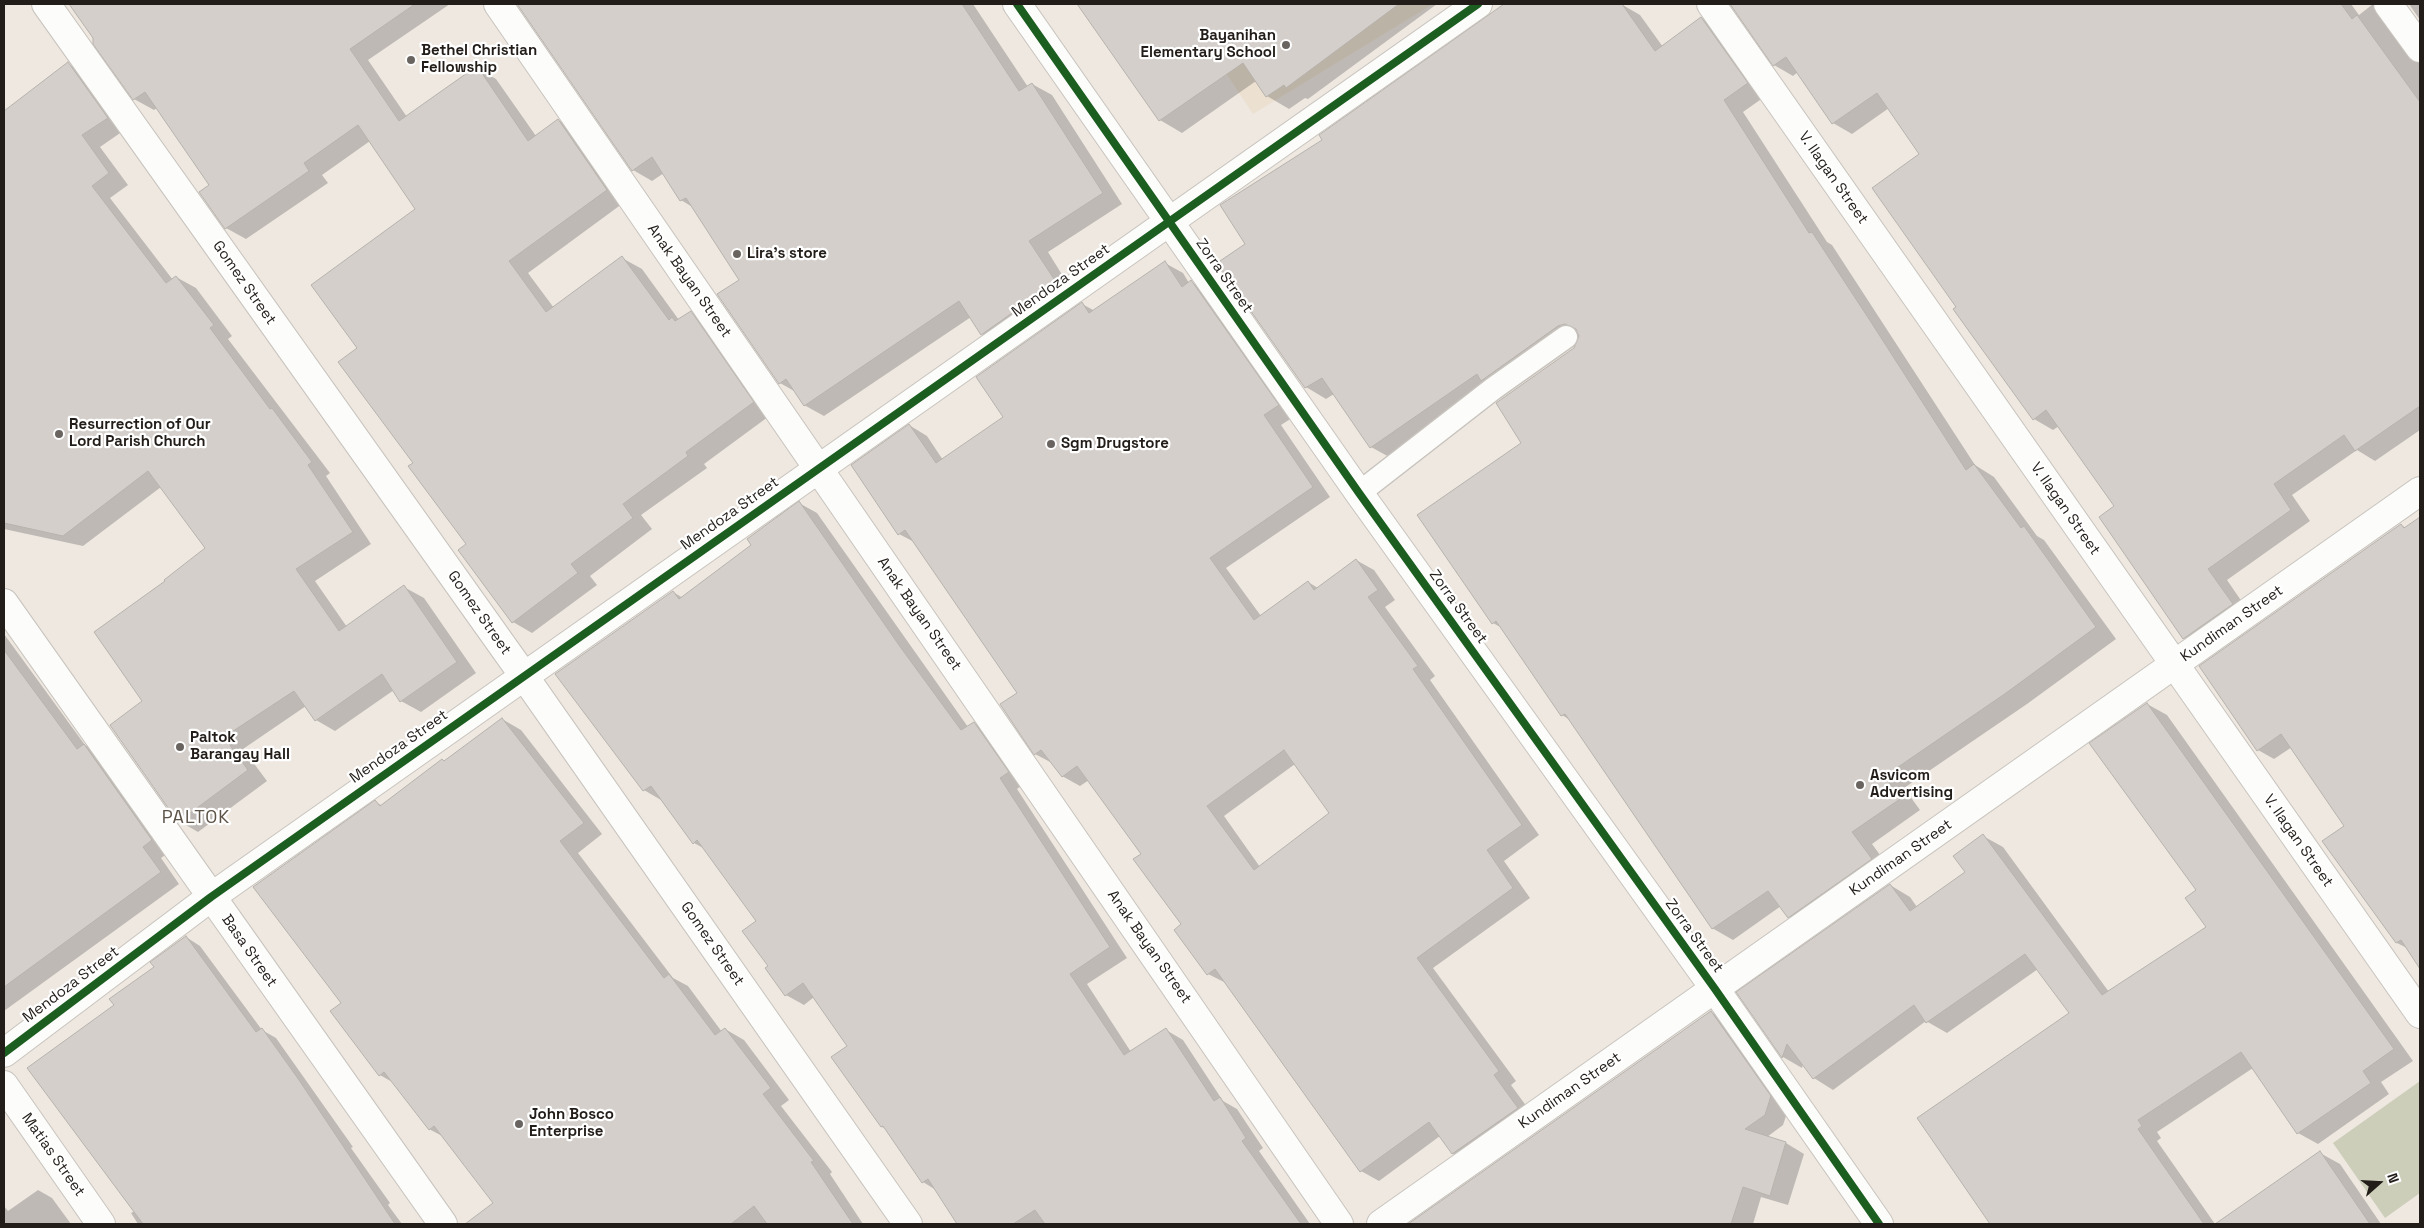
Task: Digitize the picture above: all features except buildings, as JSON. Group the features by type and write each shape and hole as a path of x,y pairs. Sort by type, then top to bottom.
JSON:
{"street":[{"name":"Gomez Street","path":"46,4 524,676 908,1224"},
{"name":"Anak Bayan Street","path":"498,4 1340,1224"},
{"name":"Zorra Street","path":"1017,4 1359,493 1714,989 1879,1224"},
{"name":"Mendoza Street","path":"4,1053 211,897 1478,4"},
{"name":"V. Ilagan Street","path":"1711,4 2420,1014"},
{"path":"2388,4 2420,48"},
{"name":"Kundiman Street","path":"1381,1224 2420,491"},
{"name":"Basa Street","path":"4,603 443,1224"},
{"name":"Matias Street","path":"4,1086 101,1224"}],"lane":[{"path":"1359,493 1494,388 1566,337"}],"shaded area":[{"name":"Bayanihan Elementary School","path":"1180,4 1433,4 1253,114"}],"green space":[{"path":"2420,1081 2420,1193 2385,1218 2333,1143"}],"cycle path":[{"path":"1017,4 1359,493 1715,989 1879,1224"},
{"path":"4,1053 211,897 1478,4"}],"place":[{"name":"Bayanihan Elementary School","path":"1286,45"},
{"name":"Bethel Christian Fellowship","path":"411,60"},
{"name":"Lira's store","path":"737,254"},
{"name":"Resurrection of Our Lord Parish Church","path":"59,434"},
{"name":"Sgm Drugstore","path":"1051,444"},
{"name":"Paltok Barangay Hall","path":"180,747"},
{"name":"Asvicom Advertising","path":"1860,785"},
{"name":"John Bosco Enterprise","path":"519,1124"}],"district":[{"name":"PALTOK","path":"196,818"}]}
